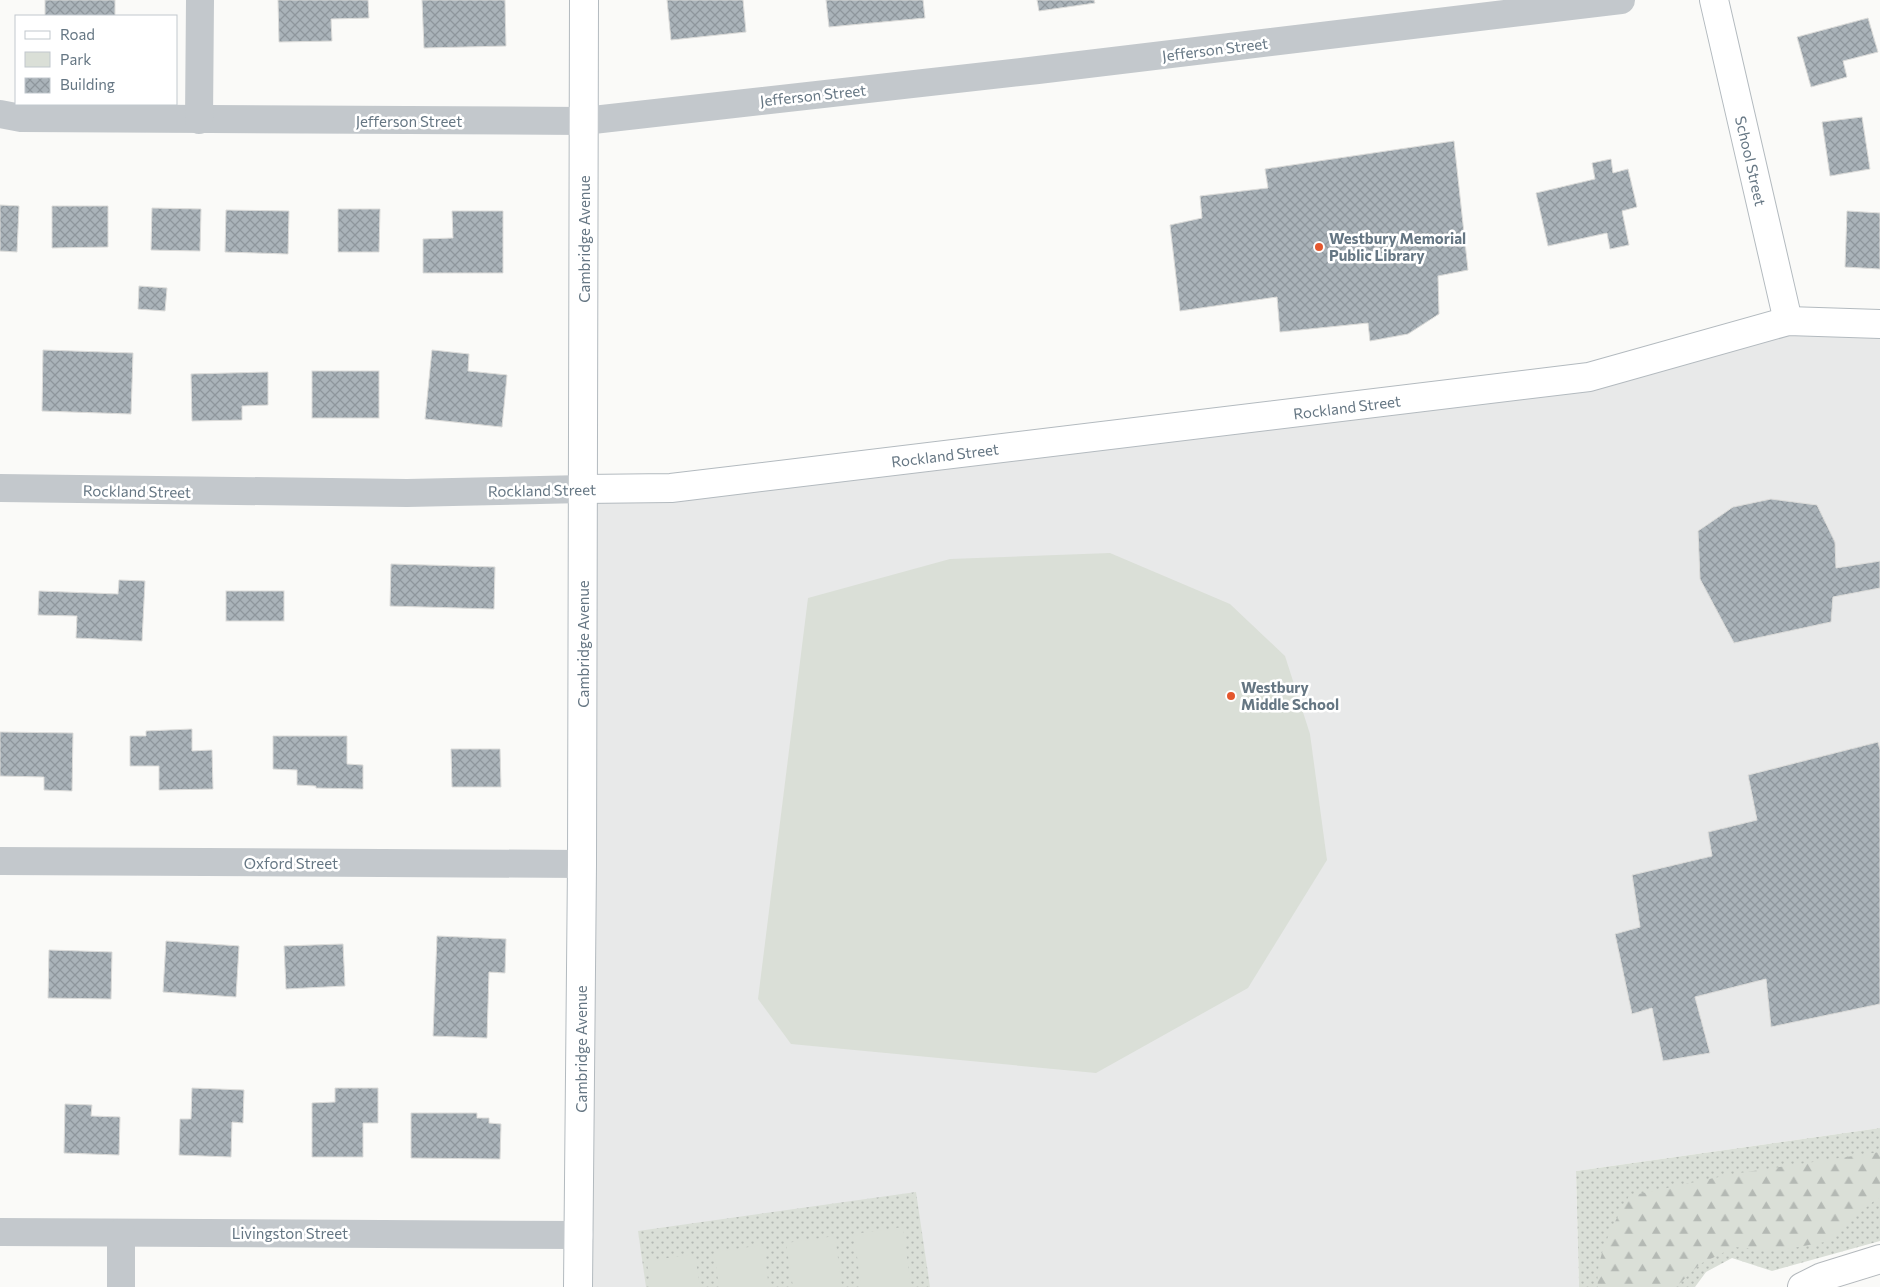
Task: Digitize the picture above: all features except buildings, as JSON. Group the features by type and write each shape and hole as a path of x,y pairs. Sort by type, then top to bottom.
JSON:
{"main road":[{"name":"Cambridge Avenue","path":"578,1287 582,864 584,0"},
{"name":"School Street","path":"1714,0 1788,321"},
{"name":"Rockland Street","path":"583,489 671,488 1588,377 1788,321 1880,324"},
{"path":"1802,1287 1822,1278 1880,1259"}],"street":[{"path":"199,120 200,0"},
{"name":"Jefferson Street","path":"0,114 21,118 584,121 1058,68 1622,0"},
{"name":"Rockland Street","path":"0,488 407,493 583,489"},
{"name":"Oxford Street","path":"0,861 582,864"},
{"name":"Livingston Street","path":"0,1232 579,1235"},
{"path":"121,1233 121,1287"}],"shaded area":[{"name":"Westbury Middle School","path":"1788,321 1880,324 1880,1128 1576,1171 1579,1287 578,1287 583,489 1462,393"}],"green space":[{"path":"1110,553 1230,604 1285,656 1310,734 1327,860 1248,988 1096,1073 791,1044 758,999 808,598 950,559"},
{"path":"1880,1128 1880,1241 1772,1271 1732,1258 1706,1272 1695,1287 1579,1287 1576,1171"},
{"path":"1880,1152 1880,1198 1825,1242 1776,1251 1735,1247 1700,1264 1679,1284 1673,1287 1598,1287 1599,1264 1602,1252 1629,1196 1733,1174"},
{"path":"916,1192 930,1287 646,1287 638,1231"},
{"path":"903,1227 911,1287 861,1287 854,1234"},
{"path":"835,1236 842,1287 793,1287 786,1243"},
{"path":"763,1245 769,1287 719,1287 714,1252"},
{"path":"695,1254 700,1287 650,1287 647,1261"}],"place":[{"name":"Westbury Memorial Public Library","path":"1319,247"},
{"name":"Westbury Middle School","path":"1231,696"}]}
